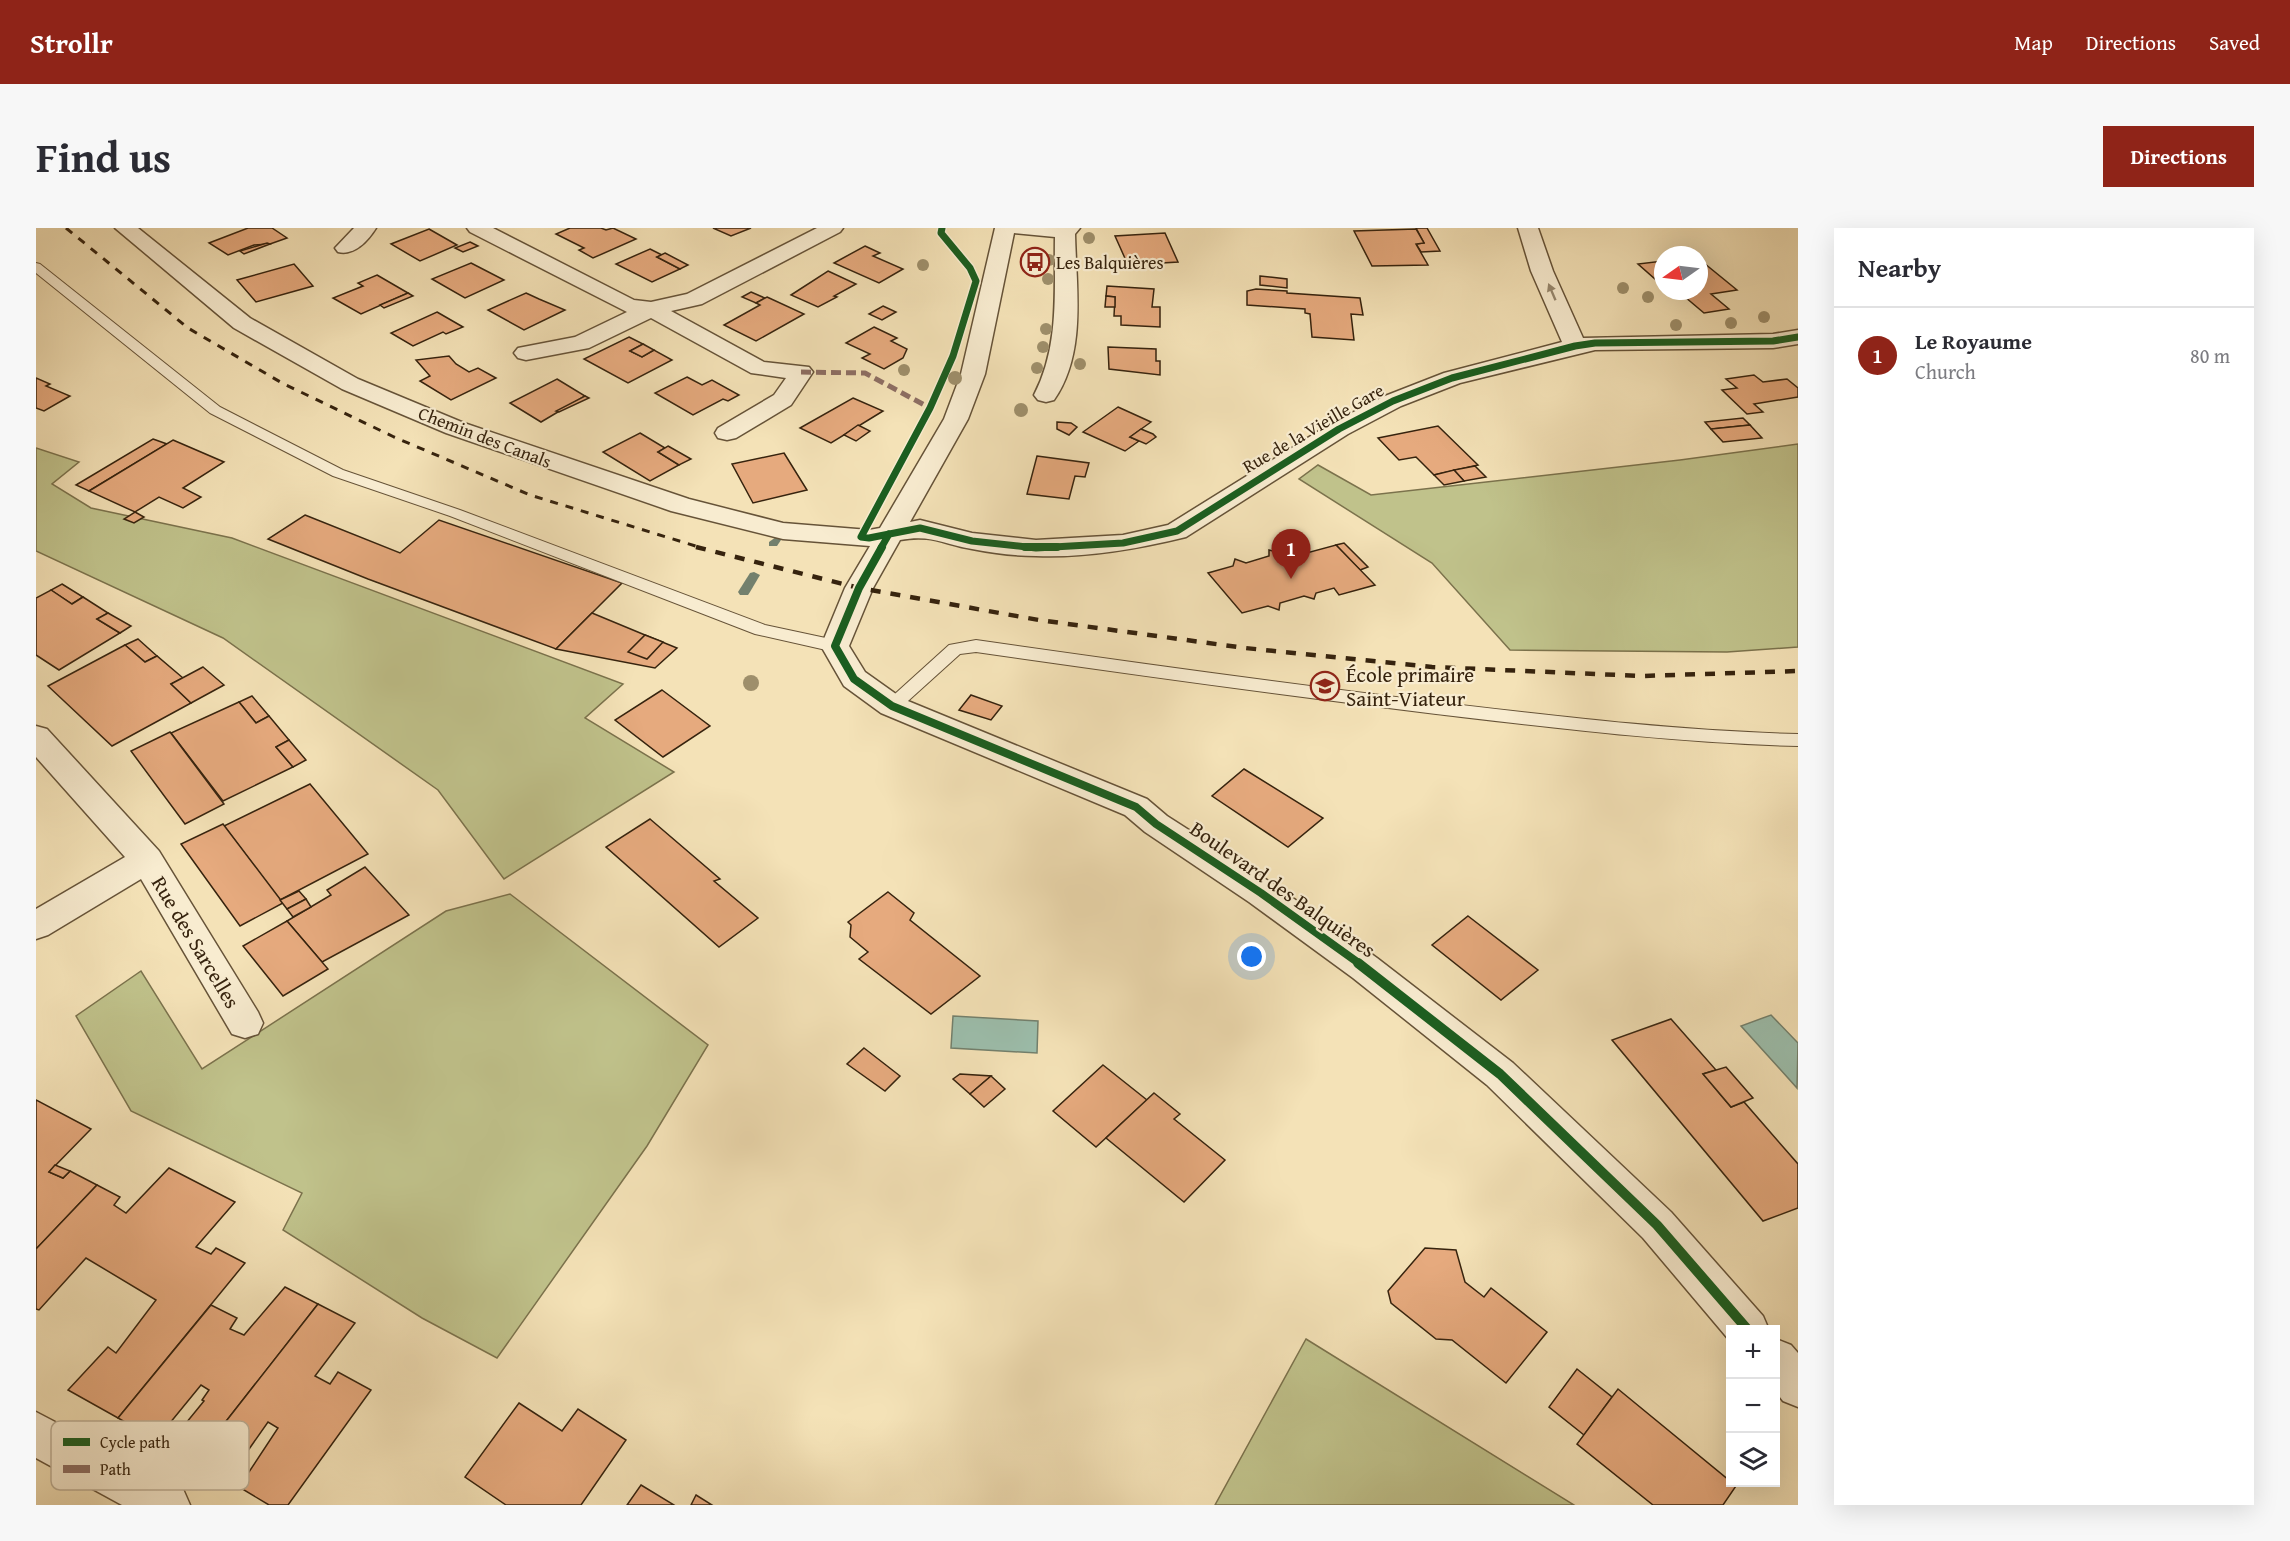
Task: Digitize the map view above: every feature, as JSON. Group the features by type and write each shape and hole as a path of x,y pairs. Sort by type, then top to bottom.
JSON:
{"street":[{"name":"Chemin des Canals","path":"125,228 242,323 350,384 455,428 680,505 783,531 869,538 889,534"},
{"path":"345,248 366,228"},
{"path":"477,228 629,306 651,309 759,368 801,372 783,400 727,433"},
{"path":"526,353 581,343 651,309 694,299 833,228"},
{"path":"836,645 858,588 956,419 973,374 1005,228"},
{"path":"1019,228 1067,230 1062,359 1054,384 1046,395"},
{"path":"1528,228 1542,271 1575,346"},
{"name":"Rue de la Vieille Gare","path":"889,534 920,528 972,541 1036,548 1123,543 1177,531 1339,429 1393,401 1452,378 1575,346 1595,343 1773,341 1798,337"},
{"name":"Boulevard des Balquières","path":"836,645 854,679 892,706 1136,807 1156,824 1261,893 1365,968 1500,1074 1657,1225 1744,1325"},
{"name":"Rue des Sarcelles","path":"36,737 147,860 245,1023"},
{"name":"Rue des Sarcelles","path":"36,926 147,860"},
{"path":"1780,1365 1798,1386"},
{"path":"36,1434 51,1442"},
{"path":"139,1490 167,1505"}],"lane":[{"path":"36,267 215,410 338,473 455,513 761,630 836,645"},
{"path":"892,706 955,649 976,646 1249,685 1549,721 1745,740 1798,740"}],"green space":[{"path":"1798,444 1798,647 1727,652 1510,650 1432,563 1299,479 1318,465 1371,495 1680,460"},
{"path":"36,448 79,462 52,484 91,508 232,538 623,684 585,718 674,772 504,879 438,790 223,638 36,551"},
{"path":"510,894 708,1045 647,1146 497,1358 422,1318 283,1230 302,1193 131,1111 76,1016 141,971 202,1069 446,911"},
{"path":"1306,1339 1574,1505 1215,1505"}],"shaded area":[{"path":"1771,1015 1798,1043 1797,1088 1741,1026"},
{"path":"953,1016 1038,1021 1037,1053 951,1048"}],"building":[{"path":"248,228 272,228 287,238 270,244 254,245 228,255 209,243"},
{"path":"570,228 606,230 613,228 636,239 593,258 579,250 584,248 556,234"},
{"path":"713,228 751,228 731,236"},
{"path":"1416,228 1427,228 1440,251 1421,252 1416,244 1424,243"},
{"path":"429,229 457,245 420,261 391,244"},
{"path":"1416,229 1424,243 1416,244 1428,265 1372,266 1354,231"},
{"path":"1165,233 1178,262 1128,265 1115,236"},
{"path":"470,242 478,246 463,252 455,248"},
{"path":"270,244 244,254 240,251"},
{"path":"865,246 880,253 873,256 903,269 879,283 834,263"},
{"path":"650,249 662,255 657,257 680,269 652,282 616,264"},
{"path":"665,253 688,265 680,269 657,257"},
{"path":"1654,262 1654,278 1638,264"},
{"path":"471,263 504,280 465,298 432,279"},
{"path":"294,264 313,286 256,302 237,280"},
{"path":"1708,266 1737,290 1711,294 1729,309 1704,313 1689,300 1708,300"},
{"path":"828,271 856,284 818,307 791,295"},
{"path":"377,275 408,293 361,314 333,298 363,286 358,283"},
{"path":"1260,276 1287,279 1287,288 1260,285"},
{"path":"1107,286 1154,289 1152,307 1160,307 1160,327 1121,325 1121,316 1114,316 1115,297 1106,296"},
{"path":"1256,289 1360,298 1363,315 1351,314 1354,340 1312,337 1310,314 1305,313 1305,309 1247,305 1247,291"},
{"path":"751,292 765,298 756,303 742,297"},
{"path":"408,293 413,296 384,308 380,305"},
{"path":"526,293 565,310 524,330 488,310"},
{"path":"1106,296 1115,297 1115,307 1105,307"},
{"path":"767,297 804,314 756,341 724,325 760,305 756,303"},
{"path":"883,306 896,312 882,320 869,314"},
{"path":"437,312 463,327 446,334 443,332 413,346 391,333"},
{"path":"874,327 897,338 891,341 907,349 903,358 884,369 862,358 870,354 846,343"},
{"path":"629,337 643,344 630,351 642,357 654,350 672,360 628,383 584,359"},
{"path":"643,344 654,350 642,357 630,351"},
{"path":"1108,347 1156,349 1156,361 1160,361 1160,375 1109,369"},
{"path":"449,356 456,364 469,372 478,368 496,378 451,400 420,381 430,376 416,360"},
{"path":"1754,375 1763,382 1787,379 1798,388 1798,397 1754,404 1763,412 1747,414 1722,390 1737,388 1726,379"},
{"path":"687,377 702,385 712,380 739,395 728,401 723,399 693,415 655,393"},
{"path":"36,378 50,384 46,386 70,396 44,411 36,408"},
{"path":"557,379 585,396 541,422 510,403"},
{"path":"585,396 589,398 559,412 556,411"},
{"path":"853,398 883,411 831,443 800,428"},
{"path":"1118,407 1151,422 1130,437 1139,441 1125,451 1083,432"},
{"path":"1743,418 1750,425 1711,429 1705,422"},
{"path":"1057,422 1071,423 1077,427 1069,435 1057,429"},
{"path":"858,425 870,431 856,441 844,435"},
{"path":"1750,425 1762,438 1723,442 1711,429"},
{"path":"1438,426 1478,465 1434,475 1416,457 1399,460 1378,438"},
{"path":"1141,429 1156,437 1146,444 1130,437"},
{"path":"640,433 665,448 658,452 679,465 650,481 603,452"},
{"path":"153,439 167,444 89,491 76,485"},
{"path":"173,440 224,462 183,488 201,497 183,508 159,497 135,512 89,491"},
{"path":"668,446 691,459 679,465 658,452"},
{"path":"784,453 807,490 753,503 732,464"},
{"path":"1037,456 1089,463 1085,477 1075,476 1069,499 1027,494"},
{"path":"1475,466 1486,477 1464,481 1454,470"},
{"path":"1454,470 1464,481 1444,485 1434,475"},
{"path":"135,512 144,517 134,523 124,519"},
{"path":"305,515 400,553 439,520 622,583 556,649 268,539"},
{"path":"1344,543 1368,567 1360,570 1336,545"},
{"path":"1336,545 1375,585 1339,595 1334,588 1316,593 1314,599 1304,596 1280,603 1279,610 1268,606 1242,613 1208,573 1233,566 1235,559 1246,563 1269,556 1269,550 1280,553 1298,549 1303,554"},
{"path":"62,584 83,597 72,604 51,590"},
{"path":"51,590 72,604 83,597 108,613 97,619 120,633 59,670 36,655 36,598"},
{"path":"108,613 131,626 120,633 97,619"},
{"path":"592,613 677,648 655,668 556,649"},
{"path":"645,635 663,642 647,659 628,652"},
{"path":"138,639 157,656 145,662 125,645"},
{"path":"125,645 145,662 157,656 183,678 171,684 191,703 112,746 48,686"},
{"path":"203,667 224,685 191,703 171,684"},
{"path":"662,690 710,726 663,757 615,720"},
{"path":"971,695 1002,706 991,720 959,710"},
{"path":"252,696 269,716 256,723 239,702"},
{"path":"239,702 256,723 269,716 289,740 276,747 293,767 223,801 171,733"},
{"path":"170,732 224,804 185,824 131,751"},
{"path":"289,740 306,760 293,767 276,747"},
{"path":"1244,769 1323,818 1288,847 1212,796"},
{"path":"310,784 368,854 280,900 224,826"},
{"path":"650,819 720,879 714,881 758,918 719,947 606,847"},
{"path":"223,824 283,903 240,926 181,844"},
{"path":"365,867 409,915 322,962 287,921 331,895 327,890"},
{"path":"299,891 306,899 287,909 280,900"},
{"path":"888,892 914,913 910,920 980,976 931,1014 859,959 868,952 850,937 851,925 848,922"},
{"path":"306,899 311,907 293,917 287,909"},
{"path":"1468,916 1538,970 1501,1000 1432,945"},
{"path":"287,921 328,969 283,996 243,946"},
{"path":"1671,1019 1716,1070 1703,1074 1731,1107 1744,1102 1798,1164 1798,1208 1763,1221 1612,1040"},
{"path":"864,1048 900,1076 885,1091 847,1064"},
{"path":"1103,1065 1147,1100 1096,1147 1053,1111"},
{"path":"1726,1067 1753,1098 1731,1107 1703,1074"},
{"path":"960,1074 991,1076 970,1094 953,1079"},
{"path":"991,1076 1005,1089 984,1107 970,1094"},
{"path":"1154,1093 1180,1114 1174,1119 1225,1160 1184,1202 1106,1138"},
{"path":"36,1100 91,1129 49,1172 63,1178 70,1171 97,1185 36,1249"},
{"path":"55,1165 70,1171 63,1178 49,1172"},
{"path":"169,1168 235,1202 196,1247 211,1254 216,1248 245,1263 118,1418 68,1390 108,1347 116,1353 156,1300 86,1258 39,1310 36,1309 36,1249 97,1185 120,1197 114,1205 126,1213"},
{"path":"1425,1248 1456,1250 1465,1282 1484,1297 1491,1288 1547,1332 1506,1383 1452,1340 1436,1339 1391,1303 1388,1291"},
{"path":"285,1287 318,1304 226,1421 188,1421 204,1401 202,1400 209,1390 201,1385 172,1421 123,1421 118,1418 211,1305 237,1318 230,1329 244,1335"},
{"path":"318,1304 355,1323 315,1376 330,1384 338,1372 371,1390 288,1505 269,1505 244,1490 249,1490 249,1472 278,1428 268,1422 249,1449 249,1421 226,1421"},
{"path":"1577,1369 1612,1397 1584,1435 1549,1407"},
{"path":"1618,1389 1726,1478 1726,1487 1735,1487 1723,1505 1653,1505 1577,1444"},
{"path":"519,1403 562,1431 578,1409 626,1440 581,1505 506,1505 465,1477"},
{"path":"641,1485 674,1505 627,1505"},
{"path":"696,1495 712,1505 691,1505"}],"waterway":[{"path":"773,544 776,540"},
{"path":"744,592 754,575"}],"railway":[{"path":"66,228 188,328 282,383 394,437 530,495 702,548"},
{"path":"696,547 859,588 1039,620 1245,648 1432,667 1642,676 1798,671"}],"marked path":[{"path":"801,372 865,373 930,408 928,412"}],"cycle path":[{"path":"942,228 941,233 970,268 976,281 953,356 930,408 861,537 869,538 920,528 972,541 1036,548 1123,543 1177,531 1339,429 1393,401 1452,378 1575,346 1595,343 1773,341 1798,337"},
{"path":"889,534 859,588 835,646 854,679 892,706 1136,807 1156,824 1261,893 1365,968 1500,1074 1657,1225 1744,1325"}],"place":[{"name":"Les Balquières","path":"1035,262"},
{"name":"Le Royaume","path":"1291,579"},
{"name":"École primaire Saint-Viateur","path":"1325,686"}]}
